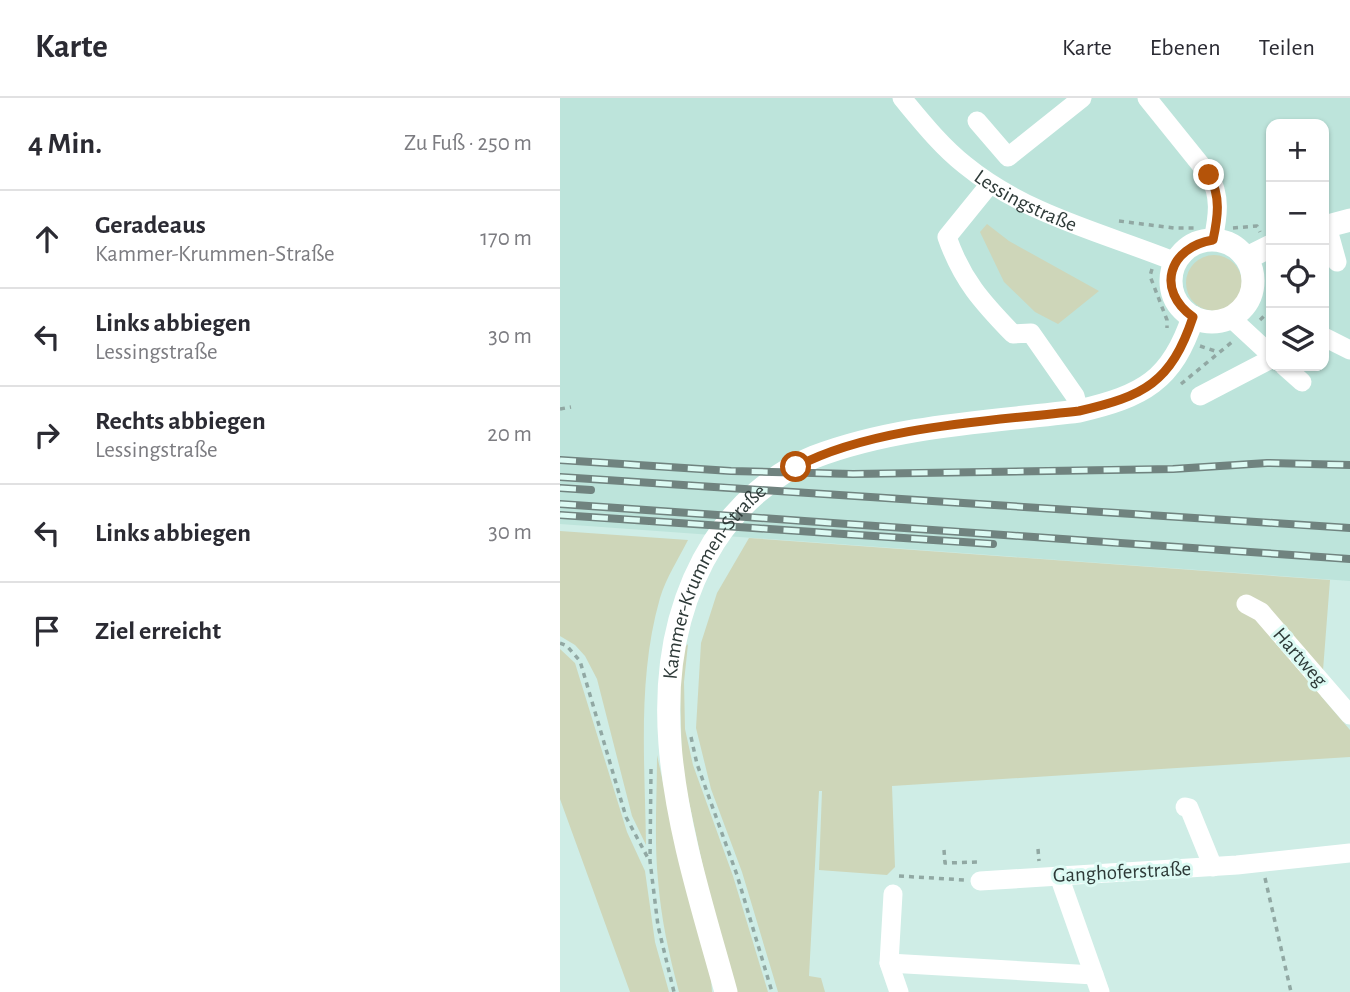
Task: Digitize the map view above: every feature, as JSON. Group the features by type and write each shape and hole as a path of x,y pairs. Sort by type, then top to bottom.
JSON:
{"main road":[{"path":"1329,226 1350,220"},
{"path":"1213,240 1227,243 1247,258 1253,276 1252,290 1241,311 1231,318 1206,322 1193,317 1175,299 1166,258 1198,243 1213,240"},
{"path":"1247,258 1266,248"},
{"name":"Kammer-Krummen-Straße","path":"726,992 674,793 669,740 668,683 676,632 688,590 708,551 736,513 767,484 812,458 908,432 1079,411 1137,394 1172,365 1185,341 1193,317"}],"street":[{"name":"Lessingstraße","path":"902,98 940,143 990,184 1046,213 1166,258"},
{"path":"976,121 1008,157 1082,98"},
{"path":"1147,98 1216,187 1218,204 1213,240"},
{"path":"990,184 947,237 957,265 975,292 1013,334 1031,332 1075,396 1079,411"},
{"path":"1329,239 1337,262"},
{"path":"1231,318 1266,352"},
{"path":"1329,340 1350,350"},
{"path":"1200,396 1266,360"},
{"path":"1290,371 1302,382"},
{"name":"Hartweg","path":"1246,604 1261,612 1350,715"},
{"path":"1185,807 1189,807 1213,867"},
{"name":"Ganghoferstraße","path":"986,880 1213,867 1350,853"},
{"path":"889,963 1097,984 1059,876"},
{"path":"893,885 889,963 899,992"}],"path":[{"path":"1111,219 1165,227 1166,258 1150,276 1167,320 1166,335 1218,352"},
{"path":"560,409 571,407"},
{"path":"560,643 580,661 626,817 650,861 658,926 674,992"},
{"path":"689,728 697,764 737,874 772,992"},
{"path":"893,885 986,880 993,862 945,863 944,850"},
{"path":"1262,863 1291,992"}],"shaded area":[{"path":"560,98 1350,98 1350,581 560,524"},
{"path":"987,224 1009,241 1099,291 1058,324 1035,312 1004,282 980,232"},
{"path":"1214,255 1225,257 1234,263 1240,272 1240,294 1234,303 1225,309 1214,311 1203,309 1194,303 1188,294 1186,283 1188,272 1194,263 1203,257"},
{"path":"560,531 688,540 660,598 648,659 644,721 646,845 632,816 597,679 585,656 575,645 560,636"},
{"path":"749,538 1330,580 1321,696 1350,730 1350,757 892,786 895,867 887,875 819,870 822,791 819,791 809,976 821,978 825,992 778,992 742,872 711,789 696,728 701,643 717,593"},
{"path":"688,644 684,682 685,729 693,765 733,876 768,992 737,992 706,881 682,769 680,681 683,649"},
{"path":"560,649 575,663 627,832 645,871 655,942 669,992 630,992 560,799"},
{"path":"657,755 712,992 679,992 672,964 661,908 657,865"}],"railway":[{"path":"560,460 731,471 853,474 1173,469 1267,463 1350,465"},
{"path":"560,477 1350,528"},
{"path":"560,488 591,490"},
{"path":"560,504 1350,559"},
{"path":"560,515 993,544"}],"route":[{"path":"796,467 812,458 908,432 1079,411 1137,394 1172,365 1185,341 1193,317 1175,299 1171,285 1172,273 1176,262 1186,250 1198,243 1213,240 1218,204 1216,187 1209,175"}]}
